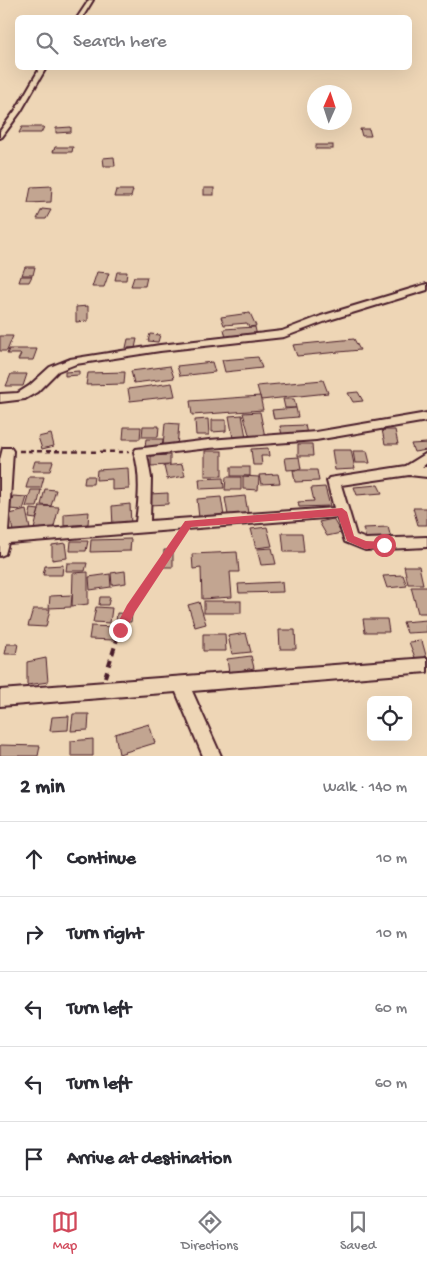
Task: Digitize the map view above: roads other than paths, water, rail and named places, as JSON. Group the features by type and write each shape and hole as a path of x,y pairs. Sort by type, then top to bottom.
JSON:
{"street":[{"path":"81,15 91,0"},
{"path":"0,136 18,111 41,70"},
{"path":"0,398 21,396 33,389 54,369 74,361 160,348 284,334 325,318 427,287"},
{"path":"142,527 144,511 144,461 140,452 209,444 264,442 316,436 427,417"},
{"path":"7,451 1,544 142,527 342,512"},
{"path":"409,470 427,457"},
{"path":"427,472 409,470 334,481 350,538 365,545 427,542"},
{"path":"0,698 427,665"},
{"path":"181,684 212,756"}]}
